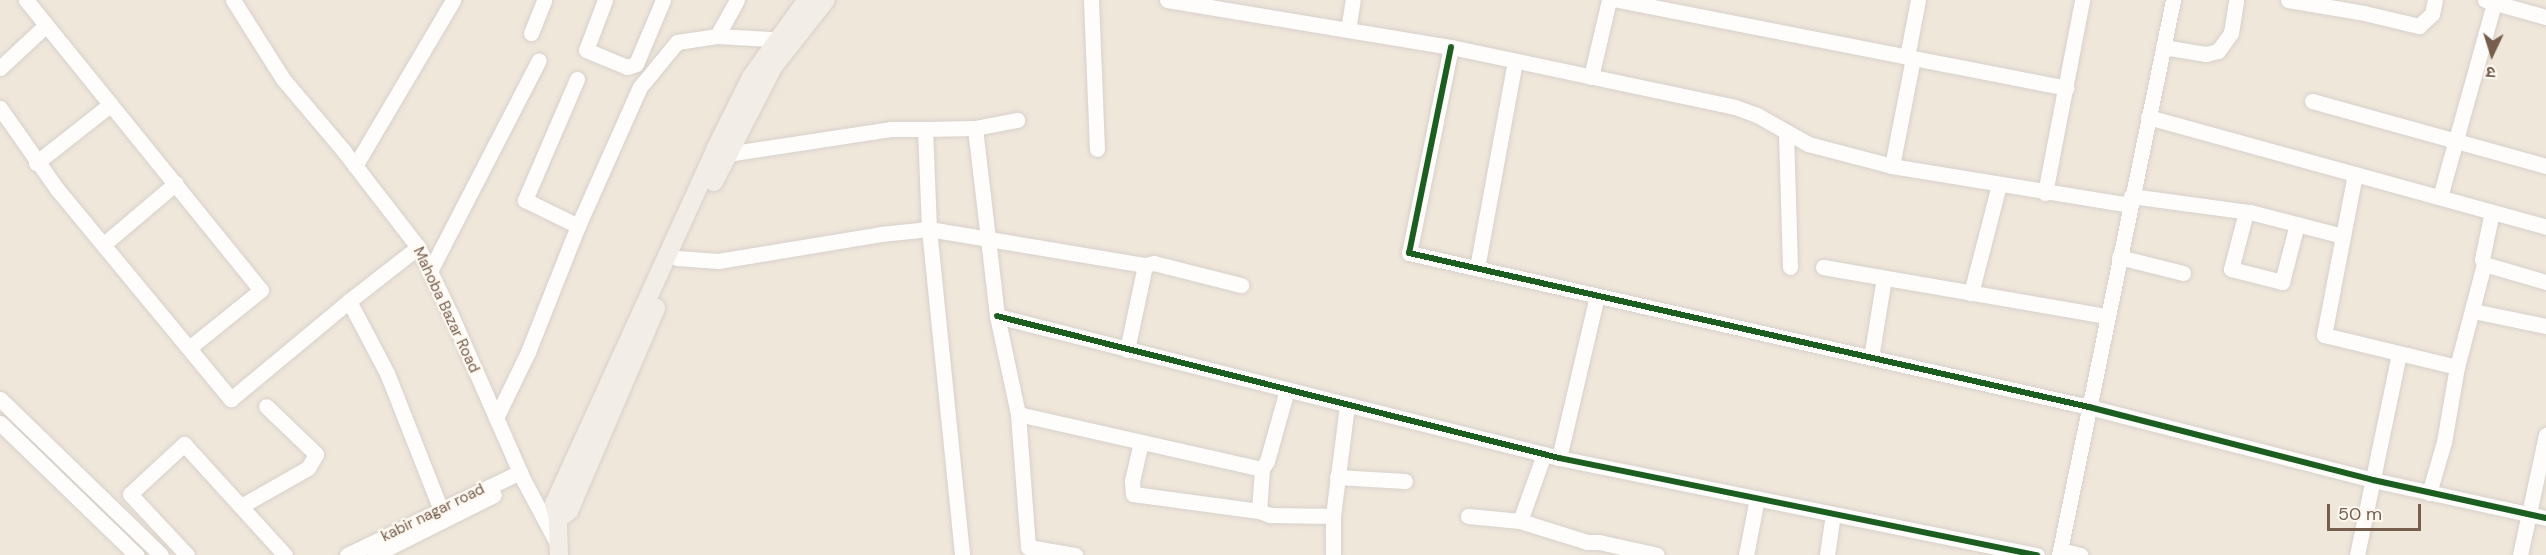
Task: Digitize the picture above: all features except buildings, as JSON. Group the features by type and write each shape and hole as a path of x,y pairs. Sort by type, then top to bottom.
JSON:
{"main road":[{"path":"558,549 558,519 554,504 721,152 773,67 807,0"},
{"path":"786,40 826,0"},
{"path":"558,519 569,511 721,152"}],"street":[{"path":"26,0 261,290 194,344"},
{"name":"Mahoba Bazar Road","path":"233,0 283,79 418,247 522,476 558,549"},
{"path":"355,166 453,0"},
{"path":"531,33 544,0"},
{"path":"605,0 586,50 627,67 636,64 663,0"},
{"path":"717,36 737,0"},
{"path":"1091,0 1097,149"},
{"path":"1167,0 1451,47 1735,107 1757,115 1808,144 1892,166 2045,193 2246,212 2343,236"},
{"path":"1264,16 1267,0"},
{"path":"1348,30 1353,0"},
{"path":"1592,77 1609,0"},
{"path":"1618,0 1695,7 1910,57 2066,88"},
{"path":"1892,166 1918,0"},
{"path":"2045,193 2082,0"},
{"path":"2163,47 2206,54 2218,51 2231,33 2236,0"},
{"path":"2288,0 2364,12 2419,26 2433,14 2435,0"},
{"path":"2080,555 2060,553 2163,47 2168,1"},
{"path":"2440,197 2457,141 2492,1 2546,17"},
{"path":"0,68 46,26"},
{"path":"496,418 528,352 578,226 640,87 677,42 717,36 786,40"},
{"path":"1451,47 1409,253 2089,407 2373,480 2546,518"},
{"path":"430,272 539,60"},
{"path":"1477,268 1515,61"},
{"path":"577,79 525,200 578,226"},
{"path":"2312,101 2546,166"},
{"path":"36,163 111,104"},
{"path":"0,108 36,163 231,399 418,247"},
{"path":"2148,117 2546,227"},
{"path":"721,152 890,129 975,128 1017,120"},
{"path":"975,128 997,316 1018,414 1028,547 1075,555"},
{"path":"926,129 928,229 962,555"},
{"path":"1786,132 1790,267"},
{"path":"2355,174 2324,335 2457,367"},
{"path":"104,244 176,183"},
{"path":"1971,293 1998,185"},
{"path":"2246,212 2230,269 2282,282 2297,224"},
{"path":"2429,493 2444,442 2457,367 2484,264 2482,259 2492,212"},
{"path":"677,258 718,261 881,234 928,229 988,237 1145,265 1154,263 1241,285"},
{"path":"2119,257 2182,273"},
{"path":"2484,264 2546,282"},
{"path":"1127,350 1145,265"},
{"path":"1823,267 2107,316"},
{"path":"1871,358 1884,278"},
{"path":"1520,521 1551,456 1597,296"},
{"path":"349,302 387,373 441,510"},
{"path":"2473,310 2546,326"},
{"path":"997,316 1551,456 2037,555"},
{"path":"2357,555 2399,354"},
{"path":"1259,511 1262,469 1287,390"},
{"path":"0,399 159,554 174,543"},
{"path":"1334,555 1333,516 1347,405"},
{"path":"241,506 308,468 316,454 266,406"},
{"path":"1018,414 1262,469"},
{"path":"0,423 136,555"},
{"path":"2520,555 2546,435"},
{"path":"1141,442 1132,481 1133,494 1259,511 1270,515 1333,516"},
{"path":"187,555 130,494 184,444 285,555"},
{"path":"374,555 522,476"},
{"name":"kabir nagar road","path":"347,555 441,510 522,476"},
{"path":"1337,477 1405,481"},
{"path":"1746,555 1757,498"},
{"path":"1827,555 1833,514"},
{"path":"1468,516 1520,521 1587,549 1599,542 1657,555"}],"shaded area":[{"path":"0,0 2546,0 2546,555 0,555"}],"cycle path":[{"path":"1451,47 1409,253 2089,407 2373,480 2546,518"},
{"path":"997,316 1559,458 2037,555"}]}
